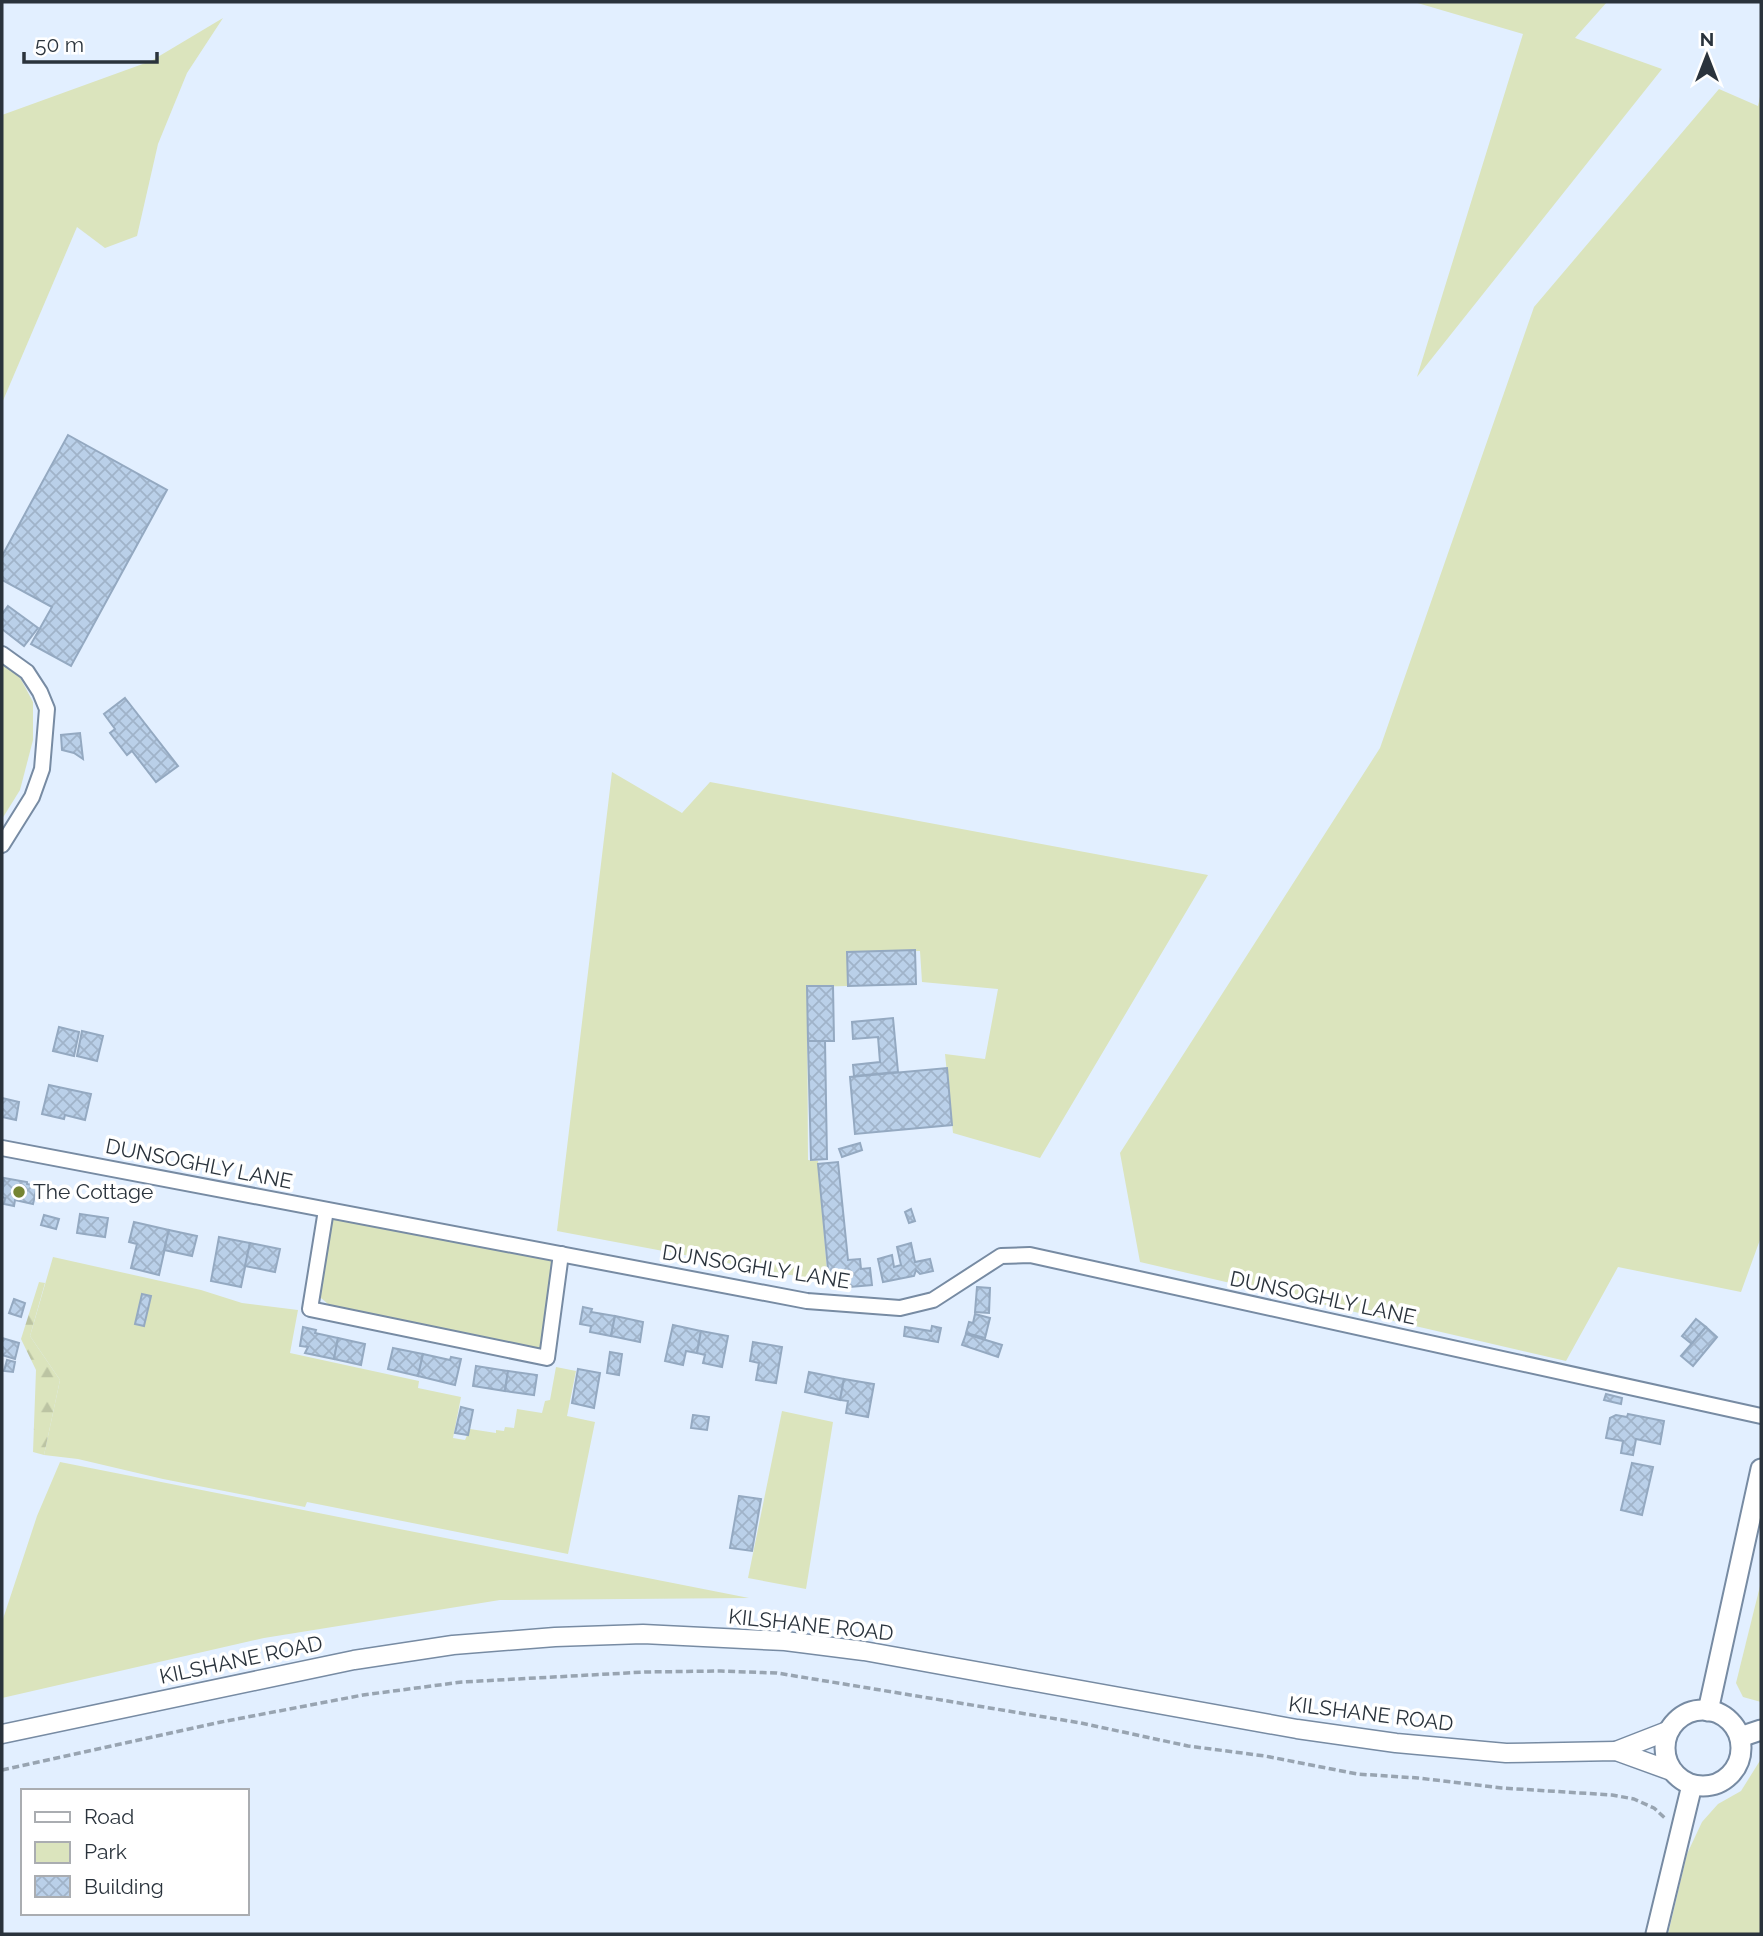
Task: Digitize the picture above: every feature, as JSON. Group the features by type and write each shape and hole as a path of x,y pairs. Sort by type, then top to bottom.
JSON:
{"main road":[{"path":"1708,1711 1761,1469"},
{"path":"1697,1711 1708,1711 1728,1719 1740,1737 1740,1760 1726,1779 1704,1786 1692,1785 1674,1772 1665,1752 1670,1730 1676,1721 1697,1711"},
{"path":"1740,1737 1761,1730"},
{"path":"1656,1934 1692,1785"}],"street":[{"path":"2,654 27,673 40,692 47,709 42,769 32,797 2,845"},
{"name":"DUNSOGHLY LANE","path":"2,1148 807,1301 900,1308 933,1300 1002,1256 1030,1255 1761,1416"},
{"path":"326,1210 310,1309 547,1358 561,1254"},
{"name":"KILSHANE ROAD","path":"2,1734 354,1660 466,1644 643,1634 785,1641 864,1651 1297,1729 1396,1743 1506,1753 1616,1751 1670,1730"},
{"name":"KILSHANE ROAD","path":"1616,1751 1674,1772"}],"path":[{"path":"2,1770 220,1722 363,1695 449,1683 632,1672 777,1673 1068,1721 1188,1746 1265,1756 1357,1774 1612,1795 1654,1808 1670,1823 1676,1846"}],"green space":[{"path":"1414,2 1607,2 1575,38 1662,69 1417,377 1523,34"},
{"path":"223,18 187,73 158,144 137,236 105,248 77,227 2,403 2,115 151,61"},
{"path":"1719,89 1758,106 1761,92 1761,1237 1741,1292 1618,1267 1566,1361 1140,1262 1120,1153 1380,748 1534,307"},
{"path":"2,659 16,670 33,702 33,740 20,790 2,819"},
{"path":"612,772 682,813 710,782 1208,875 1040,1158 953,1133 945,1054 985,1059 998,989 922,982 920,951 847,952 848,986 807,987 808,1160 818,1161 828,1282 557,1231"},
{"path":"330,1216 555,1260 541,1349 335,1310 321,1298 318,1286"},
{"path":"53,1257 201,1290 242,1303 298,1310 290,1353 419,1381 418,1388 461,1397 453,1438 465,1440 470,1429 496,1433 496,1430 504,1431 505,1427 514,1428 517,1409 542,1413 545,1401 550,1400 556,1367 576,1371 567,1416 595,1422 568,1554 307,1502 305,1507 78,1459 44,1455 60,1380 30,1336"},
{"path":"39,1282 45,1283 30,1336 60,1380 44,1455 33,1452 36,1370 21,1339"},
{"path":"782,1411 833,1422 806,1589 748,1578"},
{"path":"60,1462 749,1598 500,1600 264,1638 2,1698 2,1622 37,1516"},
{"path":"1761,1582 1761,1702 1743,1697 1736,1683"},
{"path":"1761,1759 1761,1934 1668,1934 1687,1854 1702,1822 1718,1804 1741,1791"}],"building":[{"path":"68,435 167,490 71,666 31,644 52,607 2,580 2,556"},
{"path":"8,606 38,628 24,646 2,629 2,614"},
{"path":"125,698 178,766 156,782 132,751 127,755 110,733 115,729 104,714"},
{"path":"80,733 83,759 62,750 61,735"},
{"path":"915,950 916,984 848,986 847,952"},
{"path":"807,986 833,986 834,1041 808,1041"},
{"path":"893,1018 898,1072 854,1076 853,1065 880,1062 878,1037 853,1039 852,1022"},
{"path":"59,1027 79,1032 74,1056 53,1051"},
{"path":"82,1031 103,1036 97,1061 77,1056"},
{"path":"808,1041 825,1041 827,1159 811,1160"},
{"path":"947,1068 952,1125 855,1134 850,1077"},
{"path":"49,1085 91,1094 85,1120 65,1115 64,1119 42,1114"},
{"path":"2,1098 19,1102 16,1120 2,1117"},
{"path":"860,1143 862,1150 842,1157 839,1149"},
{"path":"838,1162 848,1260 860,1259 861,1269 870,1268 872,1285 850,1287 849,1278 829,1279 818,1164"},
{"name":"The Cottage","path":"4,1178 37,1186 33,1204 15,1200 14,1206 4,1204"},
{"path":"911,1209 915,1221 909,1223 905,1212"},
{"path":"80,1214 108,1218 105,1237 77,1233"},
{"path":"44,1215 59,1219 56,1229 41,1225"},
{"path":"134,1222 169,1230 159,1275 131,1268 137,1244 129,1242"},
{"path":"169,1230 197,1236 192,1256 164,1250"},
{"path":"219,1237 250,1243 241,1287 211,1281"},
{"path":"250,1243 280,1249 275,1272 245,1266"},
{"path":"911,1243 915,1262 930,1259 933,1271 920,1274 916,1270 914,1276 883,1282 878,1259 892,1255 894,1267 901,1265 897,1247"},
{"path":"977,1287 990,1288 989,1313 975,1312"},
{"path":"142,1294 151,1296 144,1326 135,1324"},
{"path":"14,1299 25,1303 21,1317 9,1313"},
{"path":"583,1307 592,1309 591,1312 615,1316 611,1336 590,1332 591,1326 580,1324"},
{"path":"975,1314 990,1318 985,1338 966,1333"},
{"path":"615,1316 643,1322 640,1342 611,1336"},
{"path":"1696,1319 1706,1327 1692,1344 1682,1336"},
{"path":"673,1325 701,1331 697,1353 686,1351 683,1365 665,1361"},
{"path":"932,1326 941,1328 938,1342 904,1336 905,1327 931,1331"},
{"path":"303,1327 316,1330 315,1333 338,1338 334,1359 305,1353 308,1347 300,1346"},
{"path":"1706,1327 1717,1337 1693,1366 1681,1356"},
{"path":"701,1331 728,1336 722,1367 703,1363 705,1355 697,1353"},
{"path":"966,1334 1002,1345 998,1357 962,1345"},
{"path":"2,1338 19,1343 15,1359 2,1355"},
{"path":"338,1338 365,1344 361,1365 334,1359"},
{"path":"753,1342 782,1347 776,1383 756,1380 759,1363 750,1361"},
{"path":"393,1348 423,1354 418,1376 388,1369"},
{"path":"610,1352 622,1354 619,1375 607,1373"},
{"path":"423,1354 450,1360 451,1357 461,1359 455,1385 418,1376"},
{"path":"7,1360 15,1362 13,1372 4,1371"},
{"path":"476,1366 508,1371 505,1391 473,1386"},
{"path":"578,1369 600,1373 594,1408 572,1403"},
{"path":"508,1371 537,1375 534,1395 505,1391"},
{"path":"809,1372 844,1379 840,1400 805,1392"},
{"path":"844,1379 874,1384 868,1417 846,1413 848,1401 840,1400"},
{"path":"1606,1394 1622,1398 1621,1404 1604,1400"},
{"path":"461,1407 473,1410 468,1435 455,1433"},
{"path":"1628,1414 1664,1421 1660,1444 1636,1439 1633,1455 1621,1453 1623,1441 1606,1438 1610,1418 1616,1415 1627,1417"},
{"path":"693,1415 709,1417 707,1430 691,1428"},
{"path":"1632,1463 1653,1467 1642,1515 1621,1510"},
{"path":"739,1496 761,1499 752,1551 730,1548"}],"place":[{"name":"The Cottage","path":"19,1192"}]}
